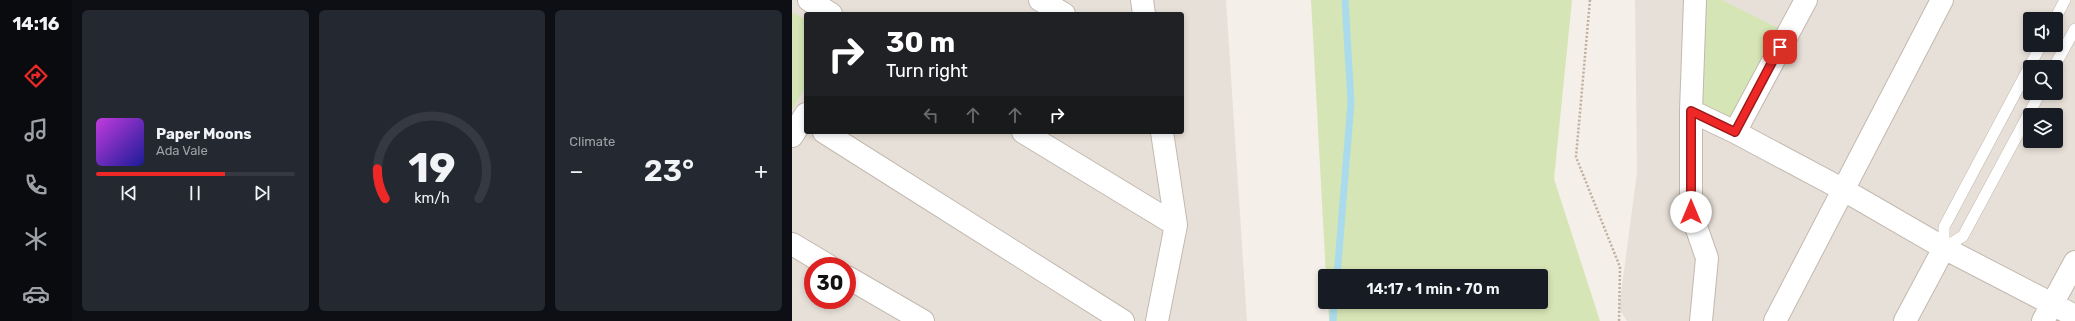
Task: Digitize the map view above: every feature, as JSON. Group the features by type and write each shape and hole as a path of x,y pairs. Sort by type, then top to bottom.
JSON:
{"street":[{"path":"809,0 828,12"},
{"path":"1040,0 1061,12"},
{"path":"1142,0 1144,12"},
{"path":"1695,0 1691,111 1691,212 1707,258 1701,321"},
{"path":"1735,132 1806,0"},
{"path":"1775,321 1842,189 1942,0"},
{"path":"1691,111 1735,132 1842,189 1944,248 2047,312 2075,316"},
{"path":"827,134 1123,321"},
{"path":"1026,134 1176,225"},
{"path":"1157,321 1176,225 1162,134"},
{"path":"792,244 814,257"},
{"path":"1905,321 1944,248"},
{"path":"2047,312 2075,262"},
{"path":"856,283 912,318"}],"lane":[{"path":"2059,12 2065,0"},
{"path":"2058,60 2075,29"},
{"path":"1944,248 1944,227 2037,52"},
{"path":"1944,248 1963,236 2036,100"}],"path":[{"path":"1590,0 1576,157 1620,267 1619,321"}],"shaded area":[{"path":"792,0 1226,0 1247,321 792,321"},
{"path":"1635,0 2075,0 2075,321 1627,321 1619,309 1637,172"}],"green space":[{"path":"1311,0 1572,0 1554,179 1600,321 1329,321 1328,309 1548,309 1548,269 1326,269"},
{"path":"1695,0 1722,0 1788,33 1735,132 1691,111"},
{"path":"792,12 804,19 804,89 792,110"}],"waterway":[{"path":"1338,269 1351,102 1345,0"},
{"path":"1333,321 1334,309"}],"route":[{"path":"1691,212 1691,111 1735,132 1780,47"}]}
